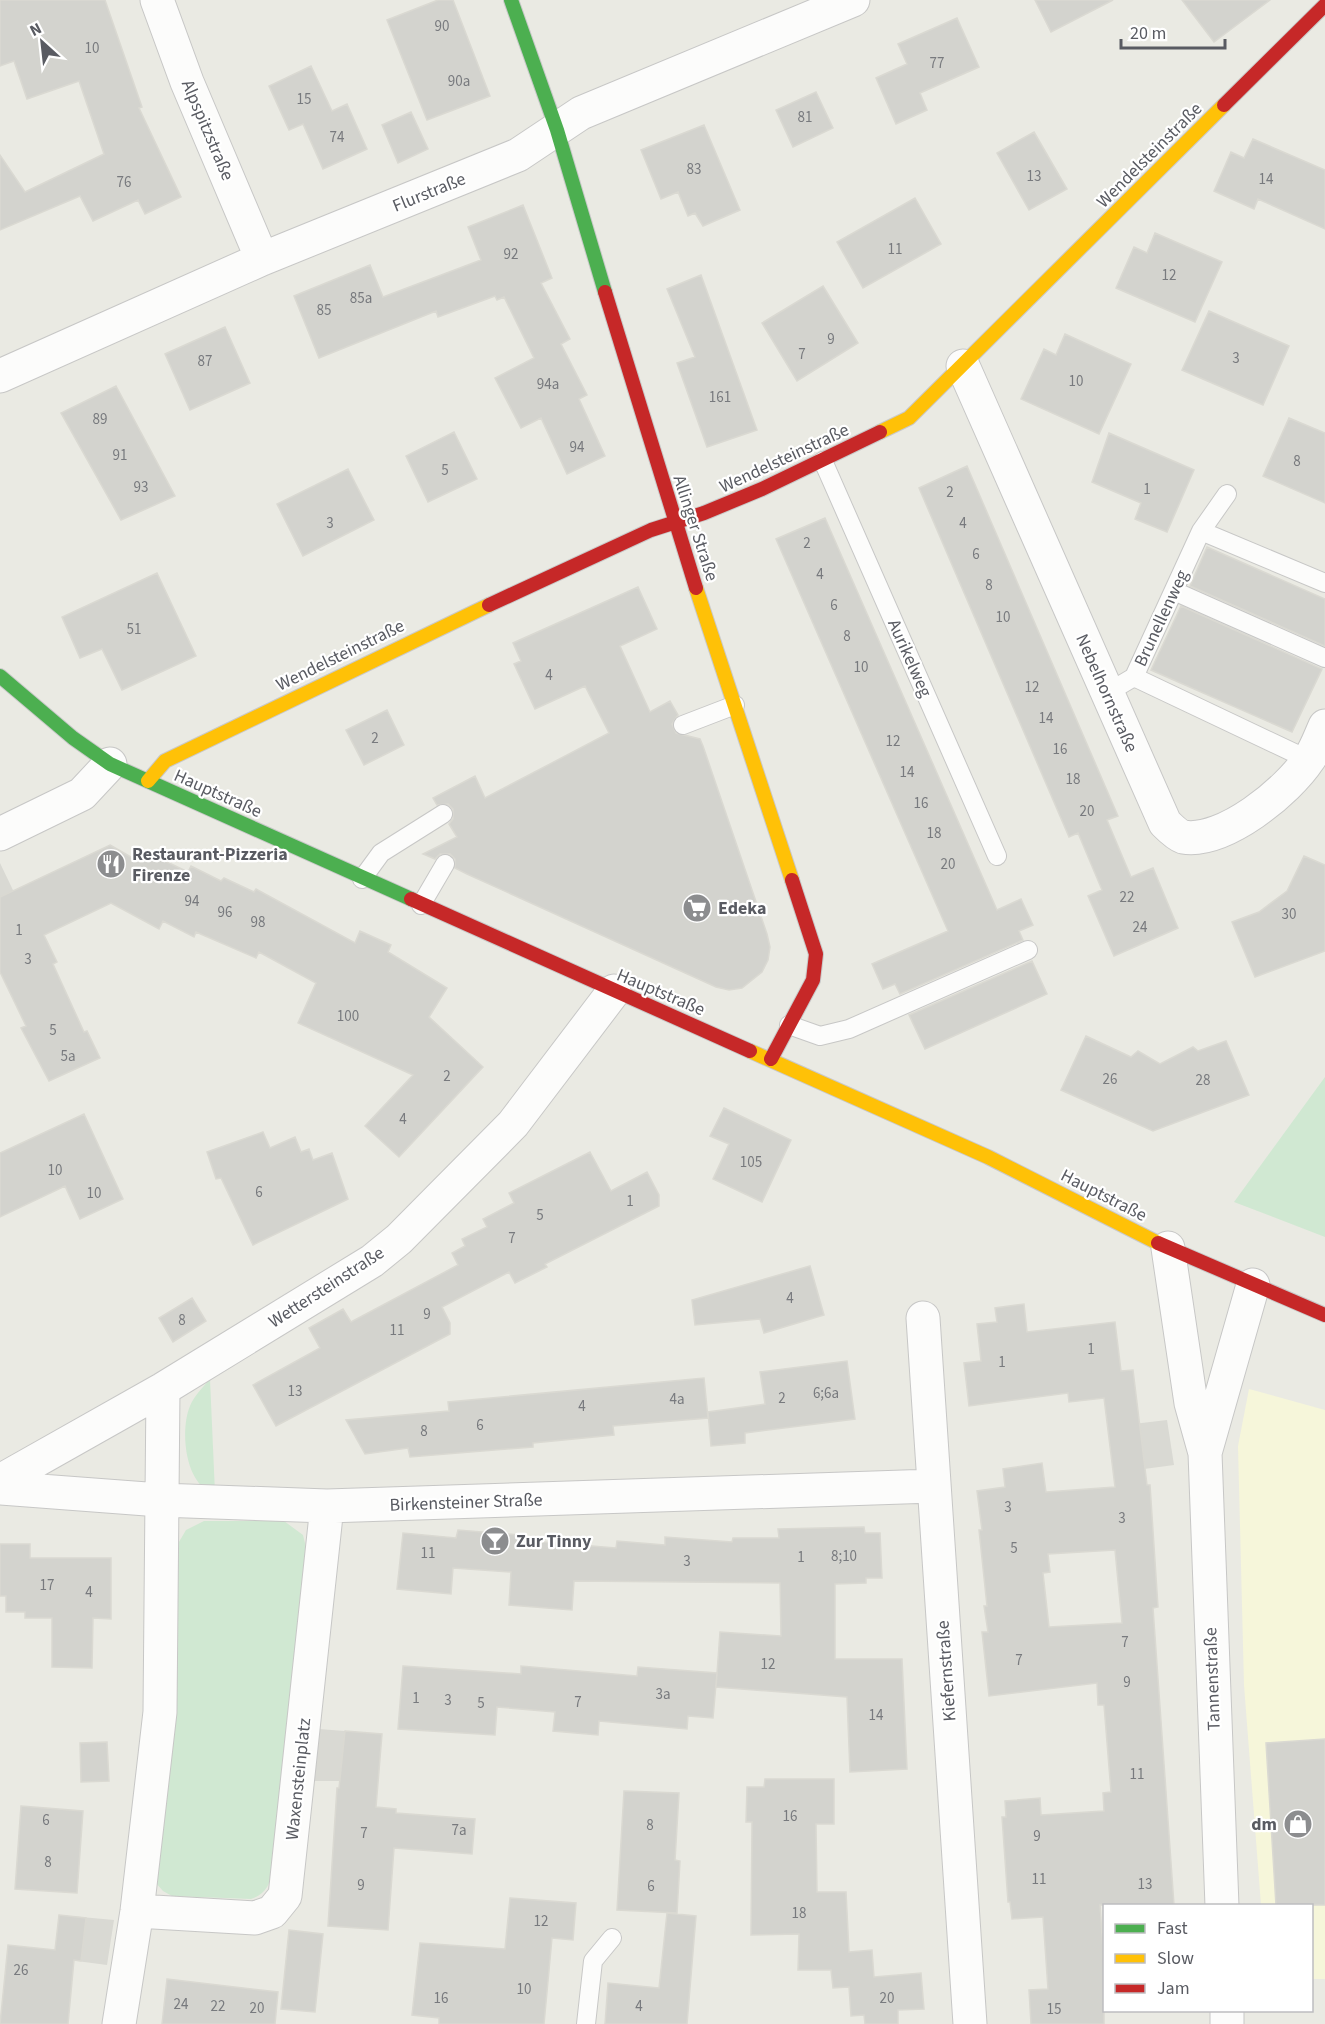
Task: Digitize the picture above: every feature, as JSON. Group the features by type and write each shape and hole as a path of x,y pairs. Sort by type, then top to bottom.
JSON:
{"street":[{"name":"Alpspitzstraße","path":"157,0 187,82 262,259"},
{"name":"Allinger Straße","path":"511,0 557,130 674,520 816,954 813,980 771,1059"},
{"name":"Flurstraße","path":"0,376 262,259 518,155 581,113 853,0"},
{"name":"Wendelsteinstraße","path":"148,781 165,761 355,667 674,520 711,511 823,461 909,418 1325,5"},
{"name":"Nebelhornstraße","path":"963,366 1121,685 1165,823 1181,836 1200,838 1224,831 1278,795 1309,759 1325,726"},
{"name":"Hauptstraße","path":"0,676 73,738 110,764 362,879 988,1157 1168,1248 1325,1315"},
{"path":"0,834 82,794 110,764"},
{"name":"Wettersteinstraße","path":"0,1481 163,1389 365,1265 399,1239 513,1124 614,991"},
{"name":"Tannenstraße","path":"1168,1248 1191,1403 1205,1453 1222,1904"},
{"name":"Tannenstraße","path":"1205,1453 1253,1285"},
{"name":"Kiefernstraße","path":"922,1318 970,2024"},
{"path":"119,2024 137,1911 160,1712 160,1500 163,1389"},
{"name":"Birkensteiner Straße","path":"0,1488 160,1500 327,1506 933,1486"},
{"name":"Waxensteinplatz","path":"137,1911 255,1918 272,1912 285,1896 327,1506"}],"lane":[{"name":"Aurikelweg","path":"823,461 997,856"},
{"name":"Brunellenweg","path":"1121,685 1174,591 1201,531 1227,494"},
{"path":"1201,531 1325,583"},
{"path":"1174,591 1325,658"},
{"path":"1121,685 1309,759"},
{"path":"683,725 735,705"},
{"path":"362,879 381,853 443,814"},
{"path":"422,905 445,864"},
{"path":"789,1025 820,1036 849,1029 1028,950"},
{"path":"586,2024 593,1961 612,1938"}],"shaded area":[{"path":"0,863 23,911 0,922"},
{"path":"1325,1077 1325,1237 1234,1202"},
{"path":"210,1379 215,1493 203,1487 192,1471 185,1437 190,1406"},
{"path":"1249,1389 1325,1410 1325,1979 1313,1979 1313,1904 1261,1904 1244,1685 1238,1446"},
{"path":"1167,1420 1174,1465 1114,1473 1108,1427"},
{"path":"204,1521 284,1521 303,1535 306,1547 274,1870 266,1888 251,1899 172,1896 163,1891 155,1882 176,1547 186,1530"},
{"path":"319,1729 382,1734 340,1781 314,1781"},
{"path":"59,1915 114,1920 107,1965 54,1958"}],"building":[{"path":"0,0 105,0 142,107 139,108 181,197 145,214 138,200 93,221 80,196 0,230 0,155 25,192 104,154 79,81 27,99 14,61 0,66"},
{"path":"438,0 453,0 490,96 427,120 387,20"},
{"path":"1035,0 1113,0 1051,32"},
{"path":"1182,0 1270,0 1214,42"},
{"path":"957,18 979,67 920,93 927,110 896,124 876,78 907,64 898,44"},
{"path":"311,66 332,111 347,104 367,149 323,169 303,124 289,130 269,86"},
{"path":"816,92 833,128 793,147 776,110"},
{"path":"411,112 428,149 398,163 382,125"},
{"path":"704,125 740,210 703,226 695,213 688,216 678,192 661,199 641,150"},
{"path":"1034,132 1067,189 1029,210 997,153"},
{"path":"1253,139 1325,170 1325,229 1258,199 1254,209 1214,191 1231,152 1244,158"},
{"path":"915,198 941,244 863,288 837,242"},
{"path":"523,205 552,278 541,283 570,339 561,344 587,395 579,399 605,456 567,474 541,418 521,428 495,378 534,358 504,297 497,300 495,296 438,317 436,311 319,358 294,296 370,265 383,297 481,260 468,227"},
{"path":"1155,233 1222,262 1195,322 1116,288 1134,247 1147,253"},
{"path":"701,275 757,430 707,447 677,363 695,357 667,289"},
{"path":"823,286 858,343 797,381 762,323"},
{"path":"1209,311 1289,346 1263,405 1182,370"},
{"path":"225,327 250,383 190,410 165,354"},
{"path":"1065,334 1131,364 1099,434 1021,399 1044,349 1056,355"},
{"path":"116,386 175,496 121,520 61,413"},
{"path":"1289,418 1325,433 1325,503 1263,476"},
{"path":"454,432 477,479 428,502 406,456"},
{"path":"1109,433 1194,470 1167,532 1135,519 1141,503 1092,482"},
{"path":"967,466 1118,816 1107,820 1131,877 1153,868 1178,928 1114,956 1088,896 1102,890 1078,833 1069,837 919,488"},
{"path":"348,469 374,520 303,556 277,504"},
{"path":"825,518 997,910 1021,899 1033,925 1019,931 1023,940 900,994 895,984 883,989 872,964 948,931 776,539"},
{"path":"1207,547 1325,599 1325,646 1190,586"},
{"path":"157,573 196,656 122,690 102,649 80,658 62,617"},
{"path":"638,587 657,629 620,646 650,712 670,701 678,715 672,724 676,733 700,739 767,934 770,947 768,960 762,972 742,988 729,990 716,987 467,874 455,868 455,859 450,854 440,854 435,859 423,854 457,837 449,824 453,819 453,809 448,804 437,805 433,798 475,776 485,798 609,733 585,686 535,709 514,664 521,661 513,643"},
{"path":"1181,606 1322,669 1292,732 1151,670"},
{"path":"387,710 404,745 364,765 346,730"},
{"path":"110,845 136,860 142,850 188,872 191,866 221,881 224,878 254,892 256,889 355,943 360,931 391,945 388,952 447,988 429,1017 483,1067 399,1157 365,1126 413,1075 298,1023 316,983 259,952 256,958 196,932 194,937 163,921 159,929 111,903 44,935 57,962 53,964 84,1032 87,1031 100,1058 49,1081 21,1028 26,1026 0,972 0,897"},
{"path":"1304,856 1325,865 1325,951 1255,977 1232,922 1259,912 1287,891"},
{"path":"1032,961 1047,994 925,1049 909,1015"},
{"path":"1086,1036 1131,1057 1138,1051 1160,1064 1193,1047 1198,1051 1226,1041 1249,1095 1153,1131 1061,1090"},
{"path":"724,1108 791,1140 762,1202 713,1179 729,1144 710,1136"},
{"path":"84,1114 123,1199 80,1219 65,1186 0,1217 0,1153"},
{"path":"263,1132 270,1148 295,1137 301,1152 309,1149 313,1160 332,1153 348,1199 253,1245 221,1178 216,1179 207,1152"},
{"path":"590,1152 611,1191 647,1172 659,1195 659,1206 545,1264 547,1267 515,1283 509,1272 442,1307 450,1323 450,1334 276,1426 253,1385 320,1348 309,1328 343,1309 351,1322 458,1265 452,1253 465,1246 462,1239 487,1227 483,1219 514,1203 509,1193"},
{"path":"810,1266 824,1315 764,1333 760,1319 695,1325 692,1300"},
{"path":"192,1298 206,1321 173,1342 159,1318"},
{"path":"1024,1304 1027,1332 1115,1322 1121,1371 1133,1370 1147,1485 1150,1485 1158,1607 1153,1608 1174,1904 1100,1905 1104,2024 1031,2024 1029,1990 1048,1989 1043,1917 1012,1919 1010,1902 1008,1902 1002,1817 1006,1817 1005,1801 1040,1798 1041,1815 1104,1811 1103,1793 1111,1792 1104,1705 1098,1705 1097,1683 989,1696 982,1632 988,1632 984,1606 987,1606 977,1491 1005,1487 1003,1469 1042,1463 1046,1492 1115,1487 1104,1398 1069,1402 1068,1393 969,1406 964,1363 981,1361 977,1324 997,1322 995,1308","holes":["1115,1550 1122,1623 1049,1627 1043,1573 1050,1572 1048,1554"]},
{"path":"847,1361 855,1419 745,1433 745,1443 711,1446 708,1412 765,1404 760,1372"},
{"path":"704,1378 708,1418 613,1426 614,1435 533,1443 533,1447 410,1457 408,1448 365,1454 346,1420 449,1411 448,1402"},
{"path":"864,1527 865,1533 880,1533 882,1578 866,1578 866,1583 835,1584 835,1659 902,1659 907,1769 850,1772 847,1697 716,1687 720,1632 781,1636 780,1583 574,1581 572,1610 509,1605 511,1572 453,1568 451,1594 397,1589 403,1533 456,1538 458,1530 519,1535 519,1540 616,1548 617,1541 665,1545 665,1537 732,1542 733,1538 779,1538 778,1529"},
{"path":"0,1544 30,1544 30,1558 111,1558 111,1619 93,1618 92,1668 52,1667 52,1618 25,1618 25,1612 6,1612 6,1596 0,1596"},
{"path":"403,1666 521,1674 521,1666 637,1676 638,1667 717,1673 713,1718 688,1716 687,1729 599,1721 598,1735 553,1731 555,1712 497,1707 495,1735 398,1729"},
{"path":"345,1731 382,1734 376,1807 396,1809 396,1813 475,1819 472,1854 394,1848 388,1930 328,1926 337,1788 339,1788"},
{"name":"dm","path":"1325,1739 1325,1905 1276,1904 1266,1743"},
{"path":"107,1742 109,1781 81,1782 80,1743"},
{"path":"765,1779 834,1779 834,1824 816,1824 817,1892 846,1892 849,1952 872,1950 874,1977 921,1973 924,2009 898,2010 898,2024 865,2024 864,2015 851,2016 849,1987 833,1988 831,1970 798,1970 799,1934 751,1935 752,1822 746,1822 747,1787 764,1787"},
{"path":"624,1791 679,1793 675,1860 680,1861 677,1913 617,1910"},
{"path":"21,1806 83,1811 77,1893 15,1889"},
{"path":"510,1898 576,1903 573,1940 552,1938 544,2024 439,2024 439,2018 412,2015 420,1943 505,1949"},
{"path":"667,1913 696,1916 687,2024 605,2024 608,1983 659,1988"},
{"path":"59,1915 86,1918 81,1961 74,1960 68,2024 0,2024 8,1945 55,1950"},
{"path":"289,1930 323,1934 315,2012 281,2009"},
{"path":"167,1979 278,1992 275,2024 162,2024"}],"traffic: fast":[{"path":"511,0 557,130 605,292"},
{"path":"0,676 73,738 110,764 411,899"}],"traffic: slow":[{"path":"880,432 909,418 1224,105"},
{"path":"696,588 792,880"},
{"path":"148,781 165,761 489,605"},
{"path":"750,1051 988,1157 1158,1243"}],"traffic: jam":[{"path":"1224,105 1325,5"},
{"path":"605,292 696,588"},
{"path":"489,605 651,530 704,513 762,489 880,432"},
{"path":"771,1059 813,980 816,954 792,880"},
{"path":"411,899 750,1051"},
{"path":"1158,1243 1325,1315"}],"place":[{"name":"Restaurant-Pizzeria Firenze","path":"111,864"},
{"name":"Edeka","path":"697,908"},
{"name":"Zur Tinny","path":"495,1541"},
{"name":"dm","path":"1298,1824"}]}
